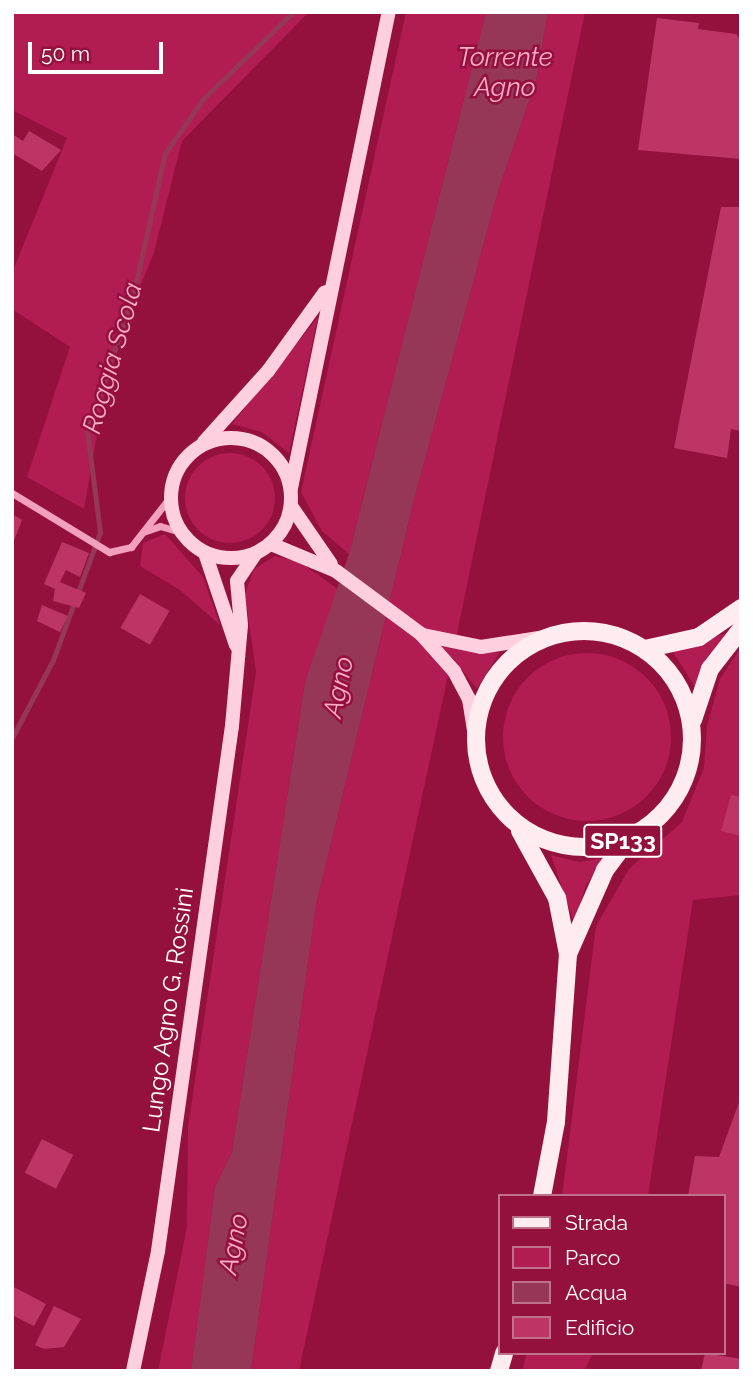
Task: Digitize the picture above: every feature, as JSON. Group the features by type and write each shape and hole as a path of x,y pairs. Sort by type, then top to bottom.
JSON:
{"main road":[{"path":"336,571 308,537 291,506 290,488 328,288 389,12"},
{"path":"205,553 181,532 170,497 179,467 268,372 328,288"},
{"path":"201,445 239,438 258,443 274,455 290,488"},
{"name":"Lungo Agno G. Rossini","path":"133,1371 158,1251 238,655 237,581 256,554 271,544 291,506"},
{"path":"271,544 304,554 336,571 421,634 464,690 475,738"},
{"name":"Lungo Agno G. Rossini","path":"238,655 205,553 230,558 256,554"},
{"path":"645,649 699,637 741,608"},
{"name":"SP133","path":"568,954 605,870 628,839 658,820 680,792 691,759 692,723 710,670 741,629"},
{"name":"SP133","path":"542,1194 556,1122 568,954 556,898 516,825 494,801 480,771 475,738 480,706 494,677 517,653 545,637 579,631 602,633 645,649 667,669 692,723"},
{"path":"421,634 481,647 545,637"},
{"name":"SP133","path":"516,825 570,848 628,839"}],"street":[{"path":"12,493 110,552 131,547 170,497"},
{"path":"143,533 160,526 181,532"}],"green space":[{"path":"12,12 309,12 182,141 154,253 127,318 103,400 84,509 27,477 70,347 12,309 12,273 67,138 12,110"},
{"path":"406,12 486,12 349,554 322,531 301,492"},
{"path":"548,12 585,12 454,648 499,653 477,689 452,657 299,1371 251,1371 316,905 416,492 498,191 536,81"},
{"path":"318,317 289,453 262,432 232,424"},
{"path":"230,453 247,456 262,466 272,481 275,498 272,515 262,530 247,540 230,543 213,540 198,530 188,515 185,498 188,481 198,466 213,456"},
{"path":"165,534 203,577 220,625 180,590 140,566 143,543"},
{"path":"275,556 300,562 338,589 305,682 232,1152 215,1187 191,1371 158,1371 187,1227 188,1127 256,672 245,594 254,569"},
{"path":"726,633 706,659 695,687 673,652"},
{"path":"741,647 741,895 693,900 648,1194 562,1194 596,926 629,869 682,822 704,768 707,726 720,679"},
{"path":"587,653 619,660 646,678 664,705 671,737 664,769 646,796 619,814 587,821 555,814 528,796 510,769 503,737 510,705 528,678 555,660"},
{"path":"551,855 579,862 607,857 586,885 574,923"},
{"path":"526,1355 592,1355 584,1371 522,1371"}],"water":[{"name":"Torrente Agno","path":"486,12 548,12 536,81 498,191 416,492 316,905 251,1371 191,1371 215,1187 232,1152 305,682 349,554"}],"building":[{"path":"657,18 699,23 698,29 736,34 741,40 741,159 638,150"},
{"path":"29,131 61,150 42,171 12,153 12,134 23,141"},
{"path":"721,207 741,207 741,431 731,429 727,458 674,448"},
{"path":"12,514 22,520 12,546"},
{"path":"62,542 89,553 80,577 66,570 60,582 86,593 79,608 53,601 55,589 44,584"},
{"path":"140,594 169,611 150,645 120,628"},
{"path":"42,605 68,616 60,632 37,621"},
{"path":"731,795 741,797 741,836 721,831"},
{"path":"741,1097 741,1287 725,1283 725,1194 688,1194 695,1156 719,1157"},
{"path":"42,1139 73,1155 56,1189 25,1173"},
{"path":"12,1286 46,1304 34,1326 12,1315"},
{"path":"54,1306 81,1319 64,1347 44,1349 35,1345"},
{"path":"705,1355 741,1359 741,1371 701,1371"}],"waterway":[{"name":"Roggia Scola","path":"12,738 53,660 100,532 87,431 133,296 165,153 204,98 293,12"}],"water label":[{"name":"Agno","path":"339,687"},
{"name":"Agno","path":"234,1244"}]}
